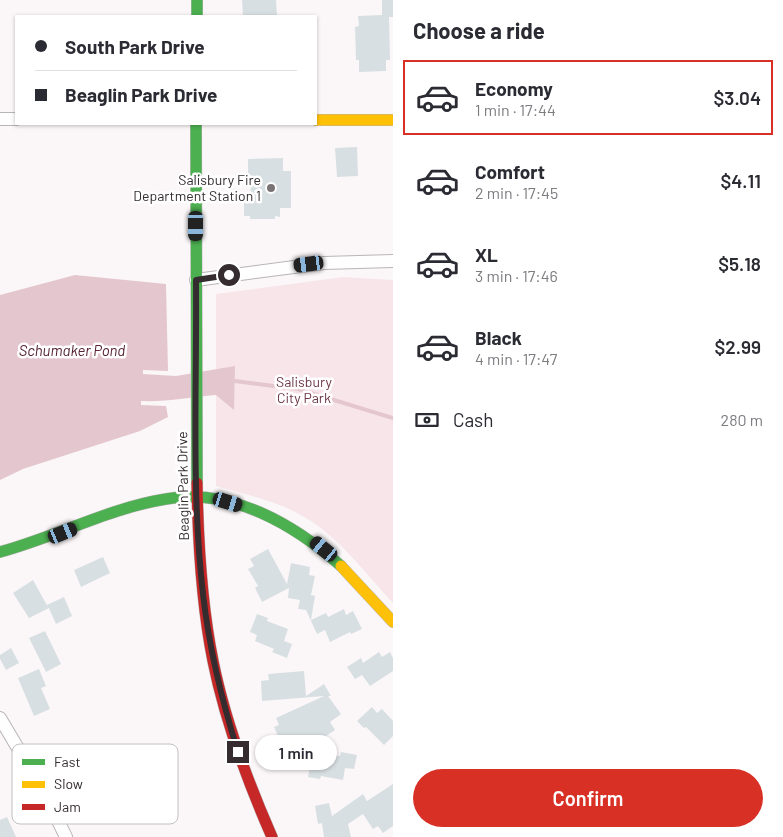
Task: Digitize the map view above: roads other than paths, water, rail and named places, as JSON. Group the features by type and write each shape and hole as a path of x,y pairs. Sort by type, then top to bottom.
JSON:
{"main road":[{"path":"197,0 197,15"},
{"path":"317,120 393,120"},
{"name":"Beaglin Park Drive","path":"196,125 197,496 202,594 214,662 244,771 272,837"},
{"path":"0,552 41,541 109,515 157,501 197,496 248,508 267,515 298,531 316,543 344,567 393,622"}],"street":[{"path":"0,119 15,119"},
{"path":"196,280 324,263 393,261"},
{"path":"0,718 15,744"},
{"path":"59,824 66,837"}],"water":[{"name":"Schumaker Pond","path":"75,275 166,284 168,371 143,370 143,374 176,376 235,366 234,410 216,395 141,401 141,405 166,406 168,417 140,431 23,469 0,480 0,295"}],"waterway":[{"path":"235,381 298,389 393,418"}],"place":[{"name":"Salisbury Fire Department Station 1","path":"271,188"}],"park label":[{"name":"Salisbury City Park","path":"304,390"}]}
